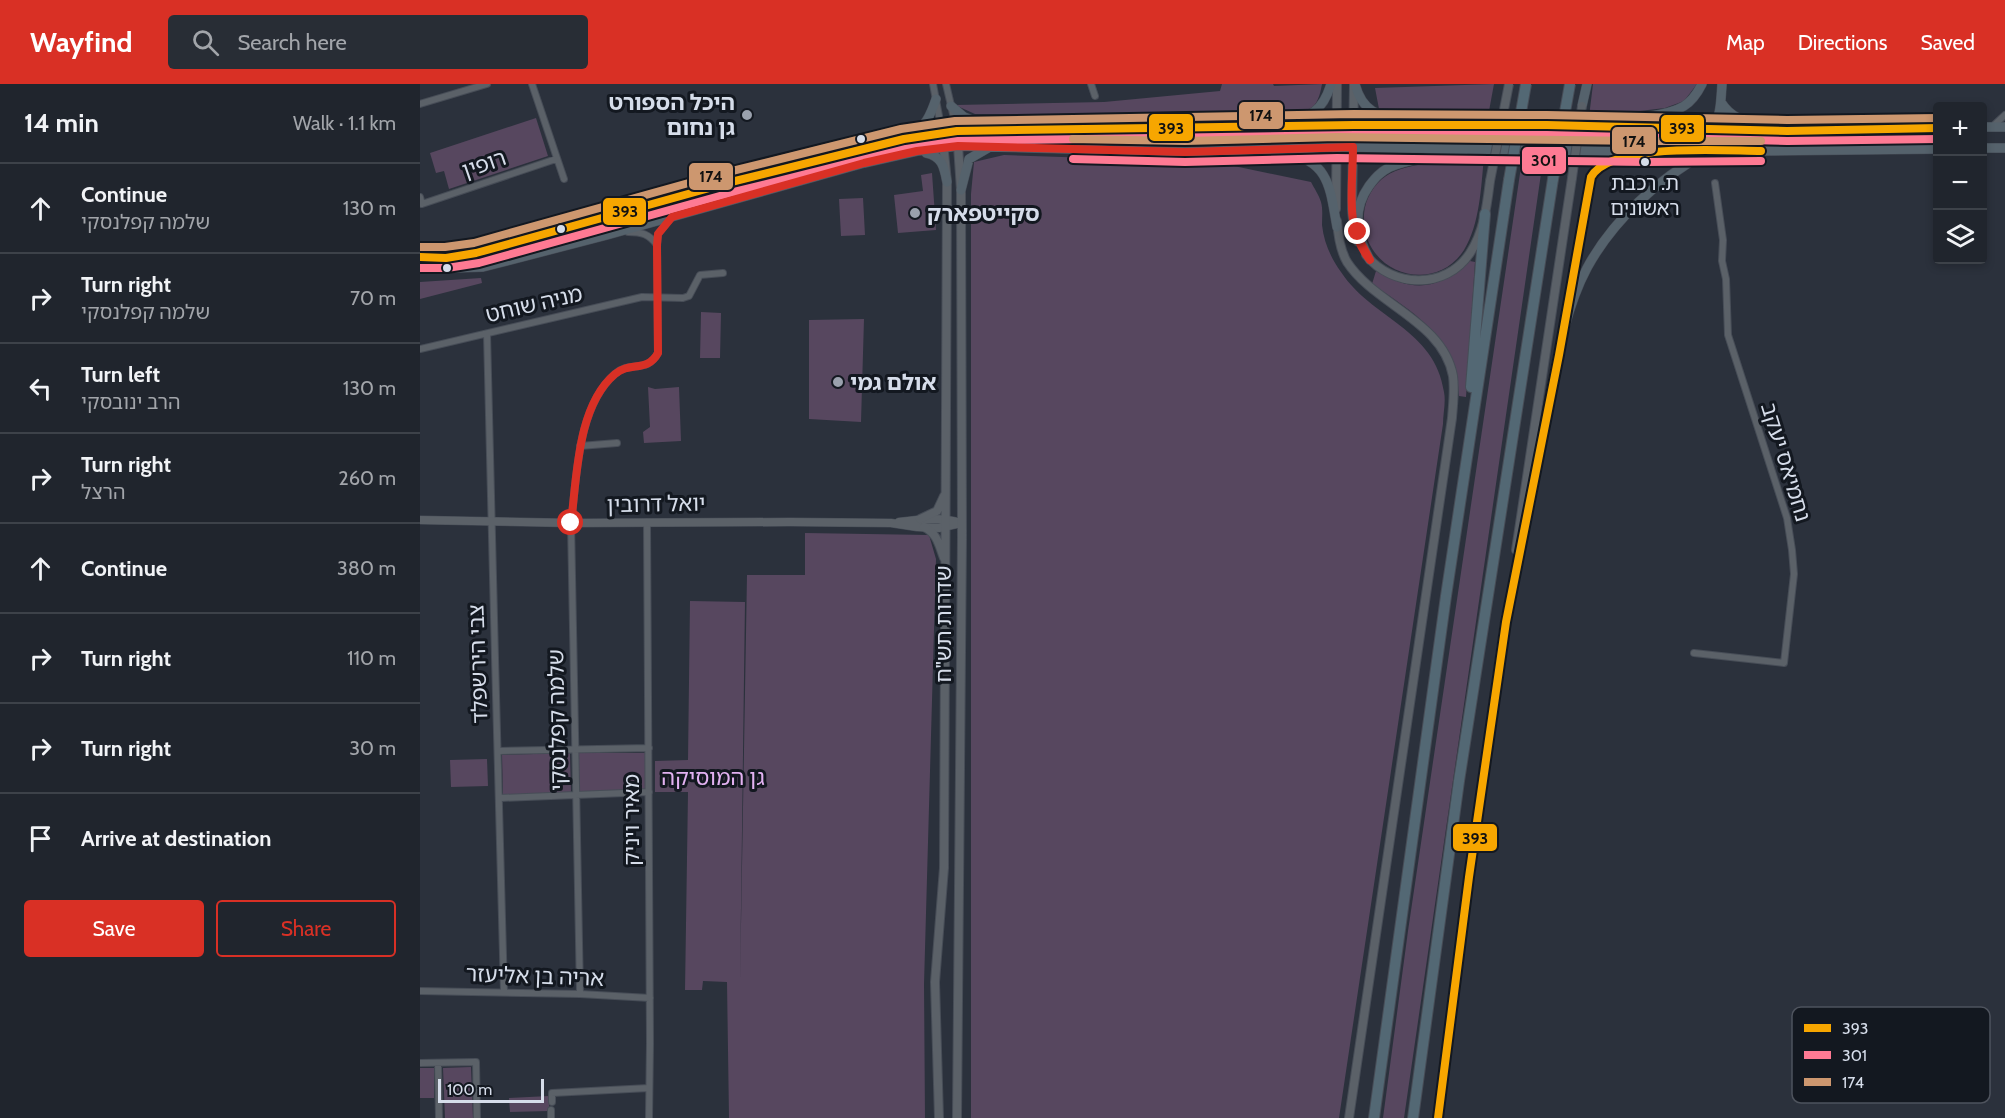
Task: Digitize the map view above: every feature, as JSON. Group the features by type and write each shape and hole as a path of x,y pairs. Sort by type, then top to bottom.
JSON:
{"highway":[{"path":"1374,1118 1396,944 1466,466 1509,180 1526,84"},
{"path":"1413,1118 1459,781 1553,179 1570,84"},
{"path":"1466,466 1485,214"},
{"path":"1366,1118 1396,944"},
{"path":"1419,1118 1428,1009"}],"main road":[{"path":"1239,127 1292,121 1310,116 1322,104 1331,84"},
{"path":"1337,84 1337,227"},
{"path":"1355,84 1352,209 1354,232 1359,245 1370,260 1384,271 1405,279 1423,280 1442,276 1457,267 1470,253 1479,233 1485,214 1509,84"},
{"path":"1355,84 1362,103 1375,113 1410,123 1436,127"},
{"path":"1438,1118 1469,878 1587,84"},
{"path":"1547,125 1629,118 1674,110 1683,107 1693,98 1702,84"},
{"path":"1677,152 1704,140 1713,130 1721,102 1722,84"},
{"path":"904,139 919,131 931,114 936,99"},
{"path":"1721,102 1728,113 1739,120 1787,131"},
{"path":"951,106 964,117 994,129"},
{"path":"420,257 446,258 476,253 731,182 904,139 942,132 994,129 1354,125 1436,127 1547,125 1787,131 1933,128"},
{"path":"1987,127 2005,127"},
{"name":"שדרות תש\"ח","path":"957,131 961,190 957,1118"},
{"name":"שדרות תש\"ח","path":"939,1118 935,982 944,868 947,487 947,182 942,132"},
{"path":"420,269 483,267 864,163 917,151 958,146 1167,152 1337,147 1677,152 1933,149"},
{"path":"961,190 969,159 990,148"},
{"path":"1987,148 2005,148"},
{"path":"1256,149 1305,157 1313,162 1324,176 1330,190 1342,250 1355,272 1417,323 1440,346 1453,375 1452,418 1349,1118"},
{"path":"1370,260 1361,243 1357,218 1364,194 1378,174 1389,168 1417,160 1503,149"},
{"path":"917,151 937,156 947,182"},
{"path":"1506,622 1559,355 1573,302 1583,278 1597,250 1625,216 1674,171 1709,152"},
{"path":"946,564 935,535 922,523 937,511 947,487"}],"street":[{"path":"420,104 486,84"},
{"path":"532,84 564,179"},
{"path":"933,84 942,132"},
{"path":"946,84 957,131"},
{"path":"1091,84 1095,96"},
{"path":"1987,127 2005,115"},
{"name":"רופין","path":"421,200 556,159"},
{"name":"נחמיאס יעקב","path":"1694,653 1784,663 1794,574 1786,518 1728,335 1726,279 1722,261 1723,240 1715,183"},
{"path":"657,296 658,234 672,217"},
{"path":"607,235 639,232 650,236 657,245"},
{"name":"מניה שוחט","path":"420,349 642,297 683,298 689,296 700,275 723,273"},
{"name":"שלמה קפלנסקי","path":"580,994 571,523 580,446 587,418 601,389 615,373 623,368 645,365 653,361 658,353 657,296"},
{"name":"צבי הירשפלד","path":"487,334 504,992"},
{"path":"580,446 617,443"},
{"name":"יואל דרובין","path":"420,520 571,523 961,523"},
{"name":"מאיר ויניק","path":"647,522 649,1118"},
{"path":"499,751 649,748"},
{"path":"500,798 649,792"},
{"name":"אריה בן אליעזר","path":"420,991 580,994 650,998"},
{"path":"420,1063 476,1062 477,1118"},
{"path":"438,1063 439,1118"},
{"path":"552,1102 552,1093 649,1088"},
{"path":"551,1110 551,1118"}],"green space":[{"path":"1222,84 1273,84 1274,86 1322,84 1318,99 1312,108 1302,114 1287,116 975,114 955,105 1104,102 1220,91"},
{"path":"1494,84 1489,111 1387,111 1379,109 1375,88"},
{"path":"1593,84 1697,84 1684,101 1665,108 1589,117"},
{"path":"536,118 548,156 449,189 444,171 436,173 430,153"},
{"path":"1004,155 1215,162 1311,182 1321,202 1326,244 1337,267 1369,302 1416,339 1428,353 1438,371 1445,396 1443,424 1339,1118 971,1118 971,194 974,162"},
{"path":"1484,157 1479,205 1473,229 1464,250 1451,264 1435,272 1418,275 1401,272 1386,264 1374,251 1366,234 1364,214 1368,197 1382,179 1395,171 1419,165"},
{"path":"1522,160 1543,160 1404,1118 1383,1118 1408,931"},
{"name":"סקייטפארק","path":"932,173 936,230 898,233 894,195 923,191 921,175"},
{"path":"863,198 865,235 841,236 839,199"},
{"path":"1470,261 1475,262 1466,397 1459,396 1455,368 1449,354 1432,330 1372,284 1376,271 1402,283 1425,285 1436,283 1458,271"},
{"path":"481,278 482,283 420,299 420,282"},
{"path":"701,312 721,313 720,358 700,358"},
{"path":"864,319 861,422 809,419 809,320"},
{"path":"648,387 655,389 679,387 681,441 644,443 643,432 650,427"},
{"name":"גן המוסיקה","path":"805,533 929,535 936,559 924,984 925,1118 729,1118 727,982 703,981 702,990 685,990 688,792 655,792 655,761 688,760 690,601 745,602 740,983 747,575 805,575"},
{"path":"570,753 571,793 503,795 502,755"},
{"path":"578,753 645,753 646,791 579,791"},
{"path":"487,759 488,786 451,787 450,760"},
{"path":"471,1067 473,1118 445,1118 443,1068"},
{"path":"420,1068 434,1068 434,1098 420,1098"},
{"path":"549,1096 549,1111 510,1112 509,1098"}],"transit line":[{"name":"174","path":"420,247 445,247 474,243 728,172 901,129 955,121 1354,114 1787,120 1933,118"},
{"name":"393","path":"420,257 446,258 476,253 731,182 904,139 957,131 1354,125 1547,125 1787,131 1933,128"},
{"name":"301","path":"420,268 447,268 479,263 734,192 906,149 958,141 1354,135 1547,135 1787,141 1933,139"},
{"name":"174","path":"1073,139 1185,141 1337,137 1761,141"},
{"name":"393","path":"1438,1118 1469,877 1506,622 1559,355 1591,177 1602,166 1621,158 1644,153 1696,150 1761,151"},
{"name":"301","path":"1073,159 1185,162 1337,158 1647,162 1761,161"}],"place":[{"name":"היכל הספורט גן נחום","path":"747,115"},
{"name":"ת. רכבת ראשונים","path":"1645,162"},
{"name":"סקייטפארק","path":"915,213"},
{"name":"אולם גמי","path":"838,382"}],"route":[{"path":"571,523 580,446 587,418 601,389 615,373 623,368 645,365 653,361 658,353 658,234 672,217 864,163 917,151 958,146 1157,152 1353,147 1354,232 1359,245 1370,260 1358,232"}]}
